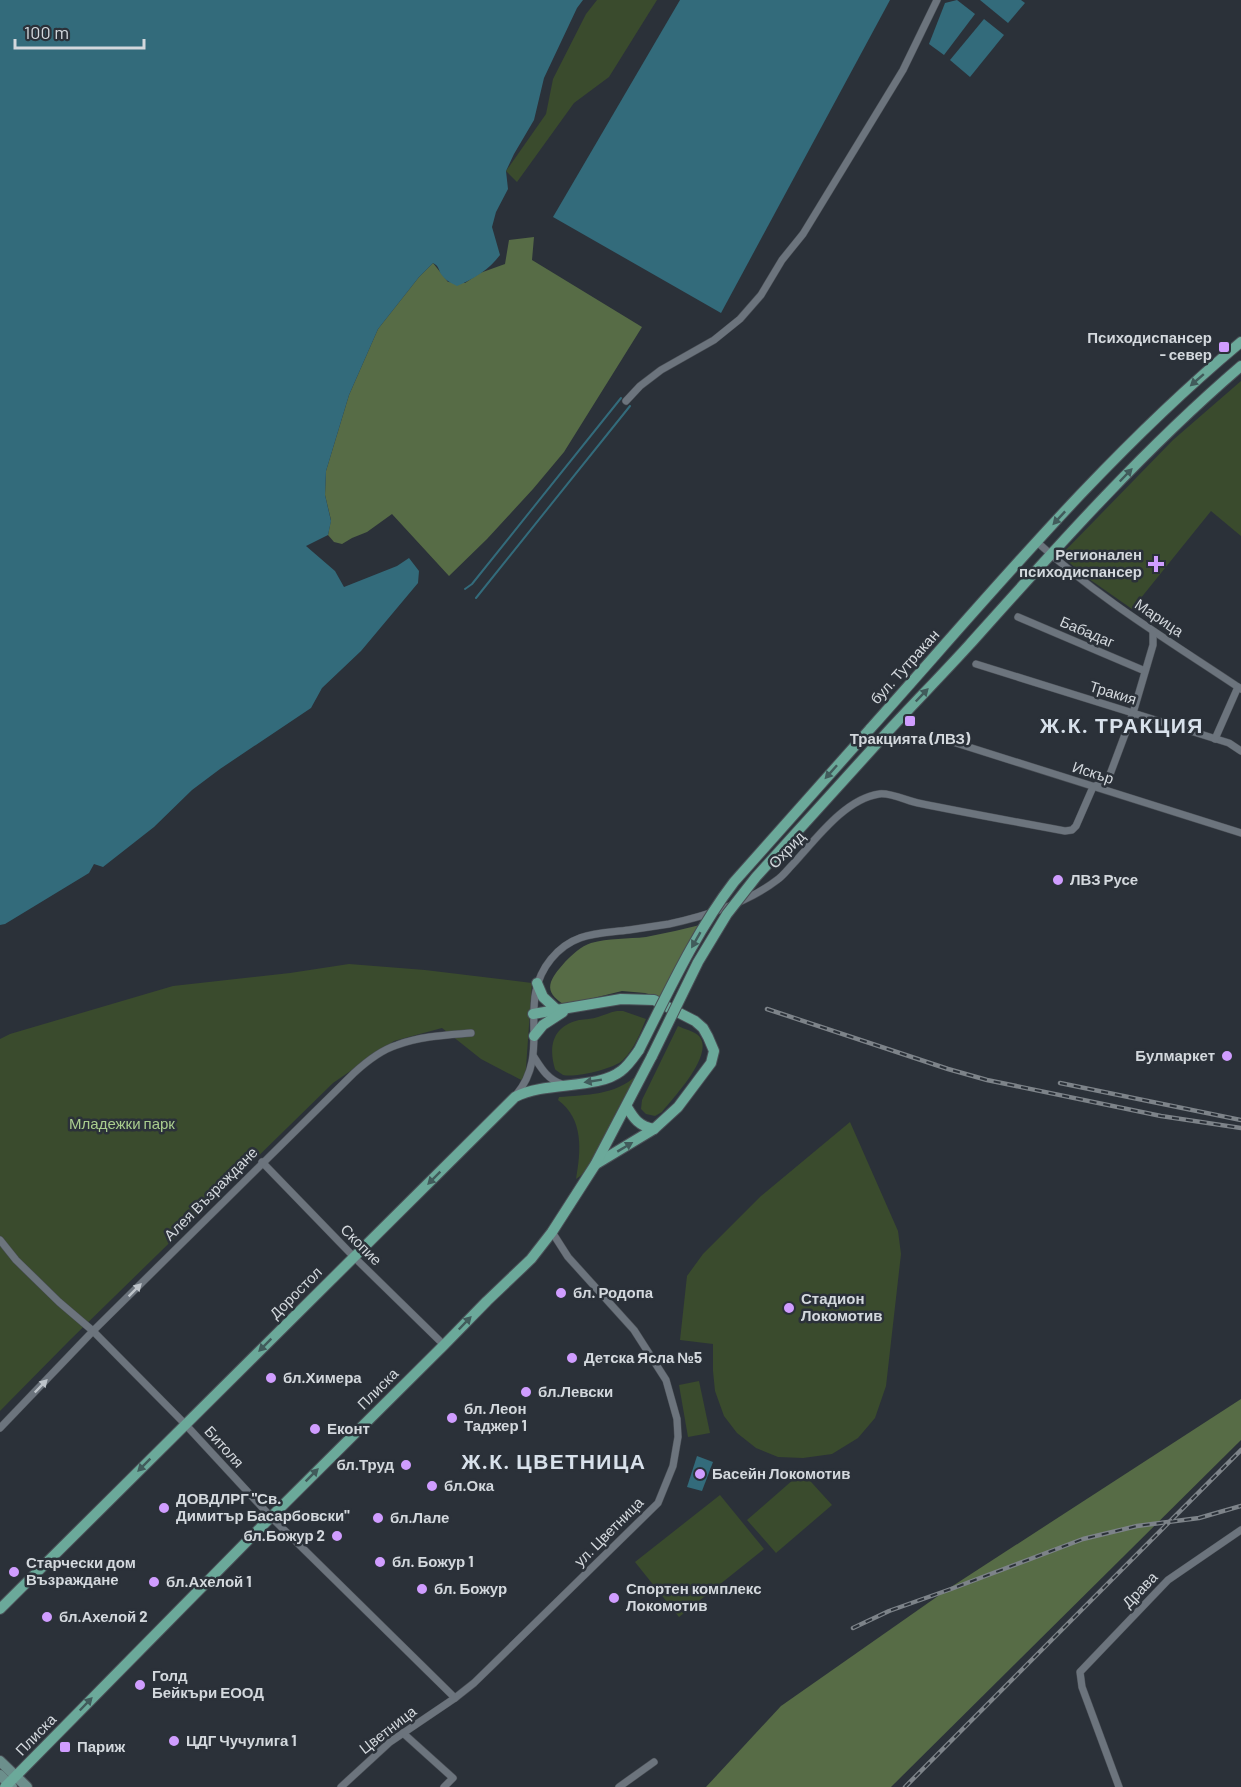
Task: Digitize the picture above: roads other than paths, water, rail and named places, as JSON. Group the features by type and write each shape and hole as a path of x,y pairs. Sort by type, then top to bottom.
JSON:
{"main road":[{"name":"бул. Тутракан","path":"639,1050 688,954 722,897 734,882 1037,542 1146,426 1241,342"},
{"name":"бул. Тутракан","path":"652,1056 698,962 727,914 756,878 1050,554 1160,440 1202,399 1241,366"},
{"path":"537,983 543,997 563,1010"},
{"path":"533,1014 621,999 654,1000 682,1013 703,1028 714,1051 711,1063 678,1107 654,1129 595,1165"},
{"path":"534,1036 549,1020 563,1010"},
{"name":"Доростол","path":"0,1610 515,1097 539,1088 597,1081 610,1077 620,1072 639,1050"},
{"name":"Плиска","path":"11,1783 271,1516 531,1259 552,1232 595,1165 652,1056"},
{"path":"627,1107 638,1123 654,1129"},
{"path":"0,1761 11,1783"},
{"path":"0,1775 11,1783 27,1787"}],"street":[{"path":"626,401 654,375 714,340 740,319 761,295 782,260 803,234 903,70 938,0"},
{"name":"Марица","path":"1037,542 1153,632 1240,688"},
{"name":"Бабадаг","path":"1018,617 1145,671"},
{"path":"1093,787 1109,777 1133,713 1153,645 1153,632"},
{"name":"Тракия","path":"976,664 1229,743 1241,750"},
{"path":"1215,739 1240,688"},
{"name":"Искър","path":"937,738 1241,833"},
{"name":"Охрид","path":"534,1057 533,1014 537,983 543,970 563,946 592,934 671,923 745,900 778,879 838,816 858,800 881,793 915,802 1065,831 1072,830 1076,826 1093,787"},
{"name":"Алея Възраждане","path":"0,1428 93,1331 262,1162 367,1062 396,1045 432,1036 471,1033"},
{"path":"534,1057 545,1074 564,1085"},
{"path":"515,1097 528,1078 534,1057"},
{"name":"Скопие","path":"262,1162 444,1346"},
{"name":"ул. Цветница","path":"455,1698 474,1683 658,1503 673,1466 678,1437 677,1419 666,1380 634,1330 568,1257 552,1232"},
{"name":"Битоля","path":"0,1240 16,1260 93,1331 185,1424 271,1516 455,1698"},
{"name":"Драва","path":"1119,1787 1082,1687 1080,1672 1168,1580 1241,1530"},
{"name":"Цветница","path":"341,1787 390,1742 455,1698"},
{"path":"403,1733 453,1778 444,1787"},
{"path":"619,1787 654,1762"}],"water":[{"path":"0,0 583,0 544,78 534,120 506,171 508,189 496,212 492,227 500,255 480,274 457,286 444,278 433,263 419,277 378,329 349,395 326,471 325,495 331,521 328,535 306,546 335,571 344,587 397,566 409,558 419,571 418,583 361,651 322,688 311,708 192,790 154,827 103,867 94,864 89,873 0,925"},
{"path":"680,0 890,0 721,313 553,217"},
{"path":"957,0 975,14 944,55 929,44 945,3"},
{"path":"980,0 1021,0 1025,3 1008,23"},
{"path":"984,19 1004,35 970,77 950,60"},
{"name":"Басейн Локомотив","path":"697,1456 713,1462 702,1491 687,1487"}],"waterway":[{"path":"465,589 472,584 621,398"},
{"path":"476,598 630,406"}],"railway":[{"path":"767,1009 987,1080 1161,1116 1241,1128"},
{"path":"1060,1083 1241,1120"},
{"path":"905,1787 1241,1450"},
{"path":"853,1628 889,1611 1083,1539 1137,1526 1199,1518 1241,1506"}],"place":[{"name":"Психодиспансер - север","path":"1224,347"},
{"name":"Регионален психодиспансер","path":"1156,564"},
{"name":"Тракцията (ЛВЗ)","path":"910,721"},
{"name":"ЛВЗ Русе","path":"1058,880"},
{"name":"Булмаркет","path":"1227,1056"},
{"name":"бл. Родопа","path":"561,1293"},
{"name":"Стадион Локомотив","path":"789,1308"},
{"name":"Детска Ясла №5","path":"572,1358"},
{"name":"бл.Химера","path":"271,1378"},
{"name":"бл.Левски","path":"526,1392"},
{"name":"бл. Леон Таджер 1","path":"452,1418"},
{"name":"Еконт","path":"315,1429"},
{"name":"бл.Труд","path":"406,1465"},
{"name":"Басейн Локомотив","path":"700,1474"},
{"name":"бл.Ока","path":"432,1486"},
{"name":"ДОВДЛРГ \"Св. Димитър Басарбовски\"","path":"164,1508"},
{"name":"бл.Лале","path":"378,1518"},
{"name":"бл.Божур 2","path":"337,1536"},
{"name":"бл. Божур 1","path":"380,1562"},
{"name":"Старчески дом Възраждане","path":"14,1572"},
{"name":"бл.Ахелой 1","path":"154,1582"},
{"name":"бл. Божур","path":"422,1589"},
{"name":"Спортен комплекс Локомотив","path":"614,1598"},
{"name":"бл.Ахелой 2","path":"47,1617"},
{"name":"Голд Бейкъри ЕООД","path":"140,1685"},
{"name":"ЦДГ Чучулига 1","path":"174,1741"},
{"name":"Париж","path":"65,1747"}],"district":[{"name":"Ж.К. ТРАКЦИЯ","path":"1122,726"},
{"name":"Ж.К. ЦВЕТНИЦА","path":"554,1462"}],"park label":[{"name":"Младежки парк","path":"122,1124"}]}
